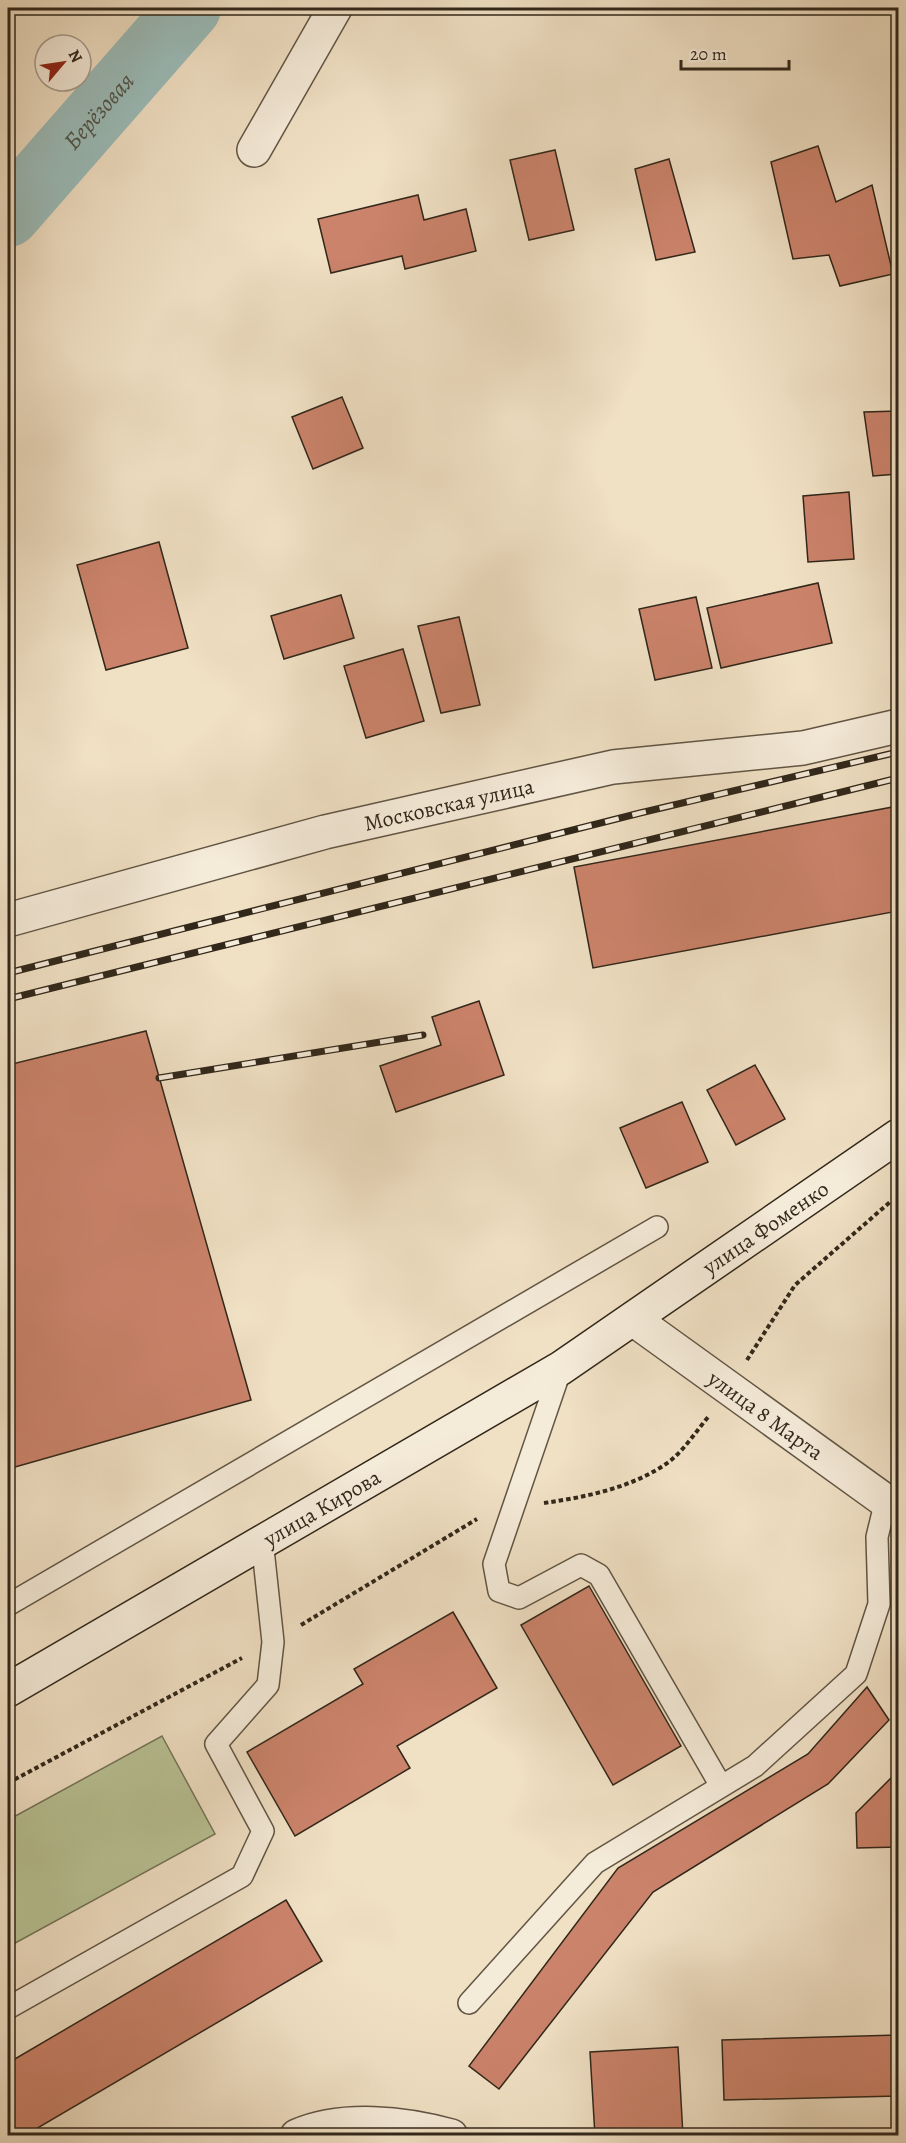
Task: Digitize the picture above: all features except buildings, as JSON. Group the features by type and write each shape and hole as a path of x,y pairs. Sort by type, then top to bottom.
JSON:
{"street":[{"path":"254,150 335,8"},
{"name":"Московская улица","path":"8,920 325,832 613,767 803,748 898,726"},
{"name":"улица Фоменко","path":"633,1319 898,1136"},
{"name":"улица Кирова","path":"8,1690 262,1540 561,1368 633,1319"},
{"name":"улица 8 Марта","path":"633,1319 892,1505"},
{"path":"304,2132 377,2123 425,2128 450,2136"}],"lane":[{"path":"8,1605 657,1227"},
{"path":"561,1368 494,1564 499,1591 519,1598 581,1565 599,1575 721,1786"},
{"path":"469,2003 595,1863 755,1766 856,1674 879,1604 878,1537 892,1505"},
{"path":"8,2008 242,1876 263,1831 216,1744 268,1685 273,1642 262,1540"}],"path":[{"path":"8,1783 273,1642 497,1508 581,1498 634,1480 671,1460 732,1390 748,1358 795,1285 898,1195"}],"green space":[{"path":"162,1736 215,1834 8,1947 8,1820"}],"waterway":[{"name":"Берёзовая","path":"8,215 189,8"}],"railway":[{"path":"8,973 640,813 898,752"},
{"path":"8,999 898,778"},
{"path":"159,1078 423,1035"}]}
